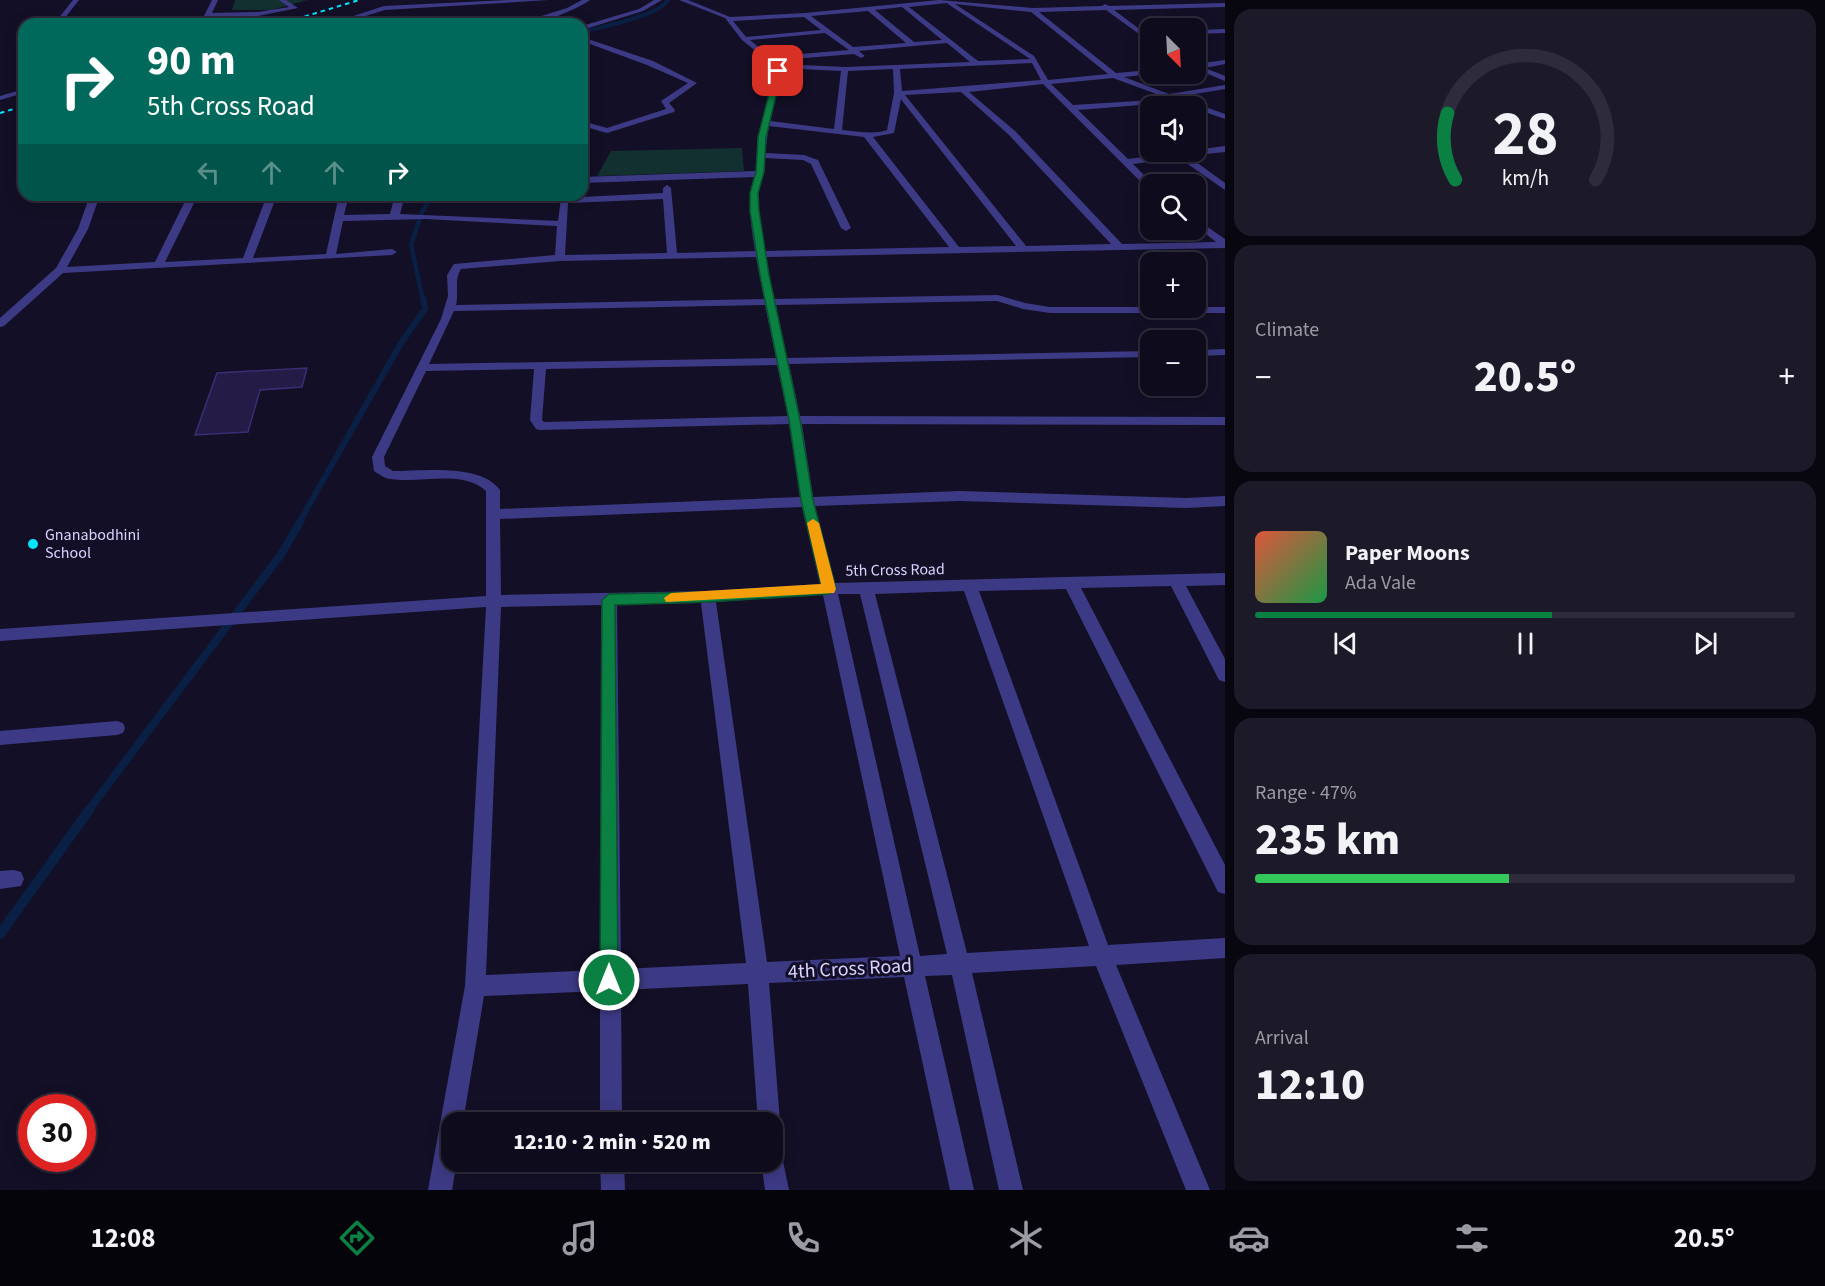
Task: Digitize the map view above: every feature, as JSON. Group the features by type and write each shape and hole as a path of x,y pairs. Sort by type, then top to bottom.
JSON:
{"street":[{"path":"62,18 76,0"},
{"path":"207,18 215,0"},
{"path":"209,15 265,13 295,8 282,0"},
{"path":"352,18 411,0"},
{"path":"384,8 546,0"},
{"path":"539,18 569,9 587,0"},
{"path":"588,26 618,18 659,0"},
{"path":"682,0 730,19 805,15 946,1 1033,10 1225,5"},
{"path":"1097,0 1140,34"},
{"path":"946,1 1010,40 1035,61 1046,83 1140,176"},
{"path":"904,6 977,64"},
{"path":"870,9 911,44"},
{"path":"1033,10 1115,76 1170,96"},
{"path":"805,15 875,67"},
{"path":"730,19 736,32 765,56 777,62 845,69 1035,61"},
{"path":"744,39 826,31"},
{"path":"1206,32 1225,31"},
{"path":"588,40 699,76"},
{"path":"777,62 855,50 950,41"},
{"path":"777,62 778,71 754,193 762,255 795,420 807,500 829,589 962,1190"},
{"path":"1206,65 1225,62"},
{"path":"588,125 608,131 671,110 664,103 693,83 658,63"},
{"path":"766,123 867,135 881,135 891,131 898,93 896,66"},
{"path":"838,131 845,69"},
{"path":"1206,70 1225,79"},
{"path":"898,93 963,90 1140,73"},
{"path":"1166,95 1225,87"},
{"path":"963,90 1012,133 1119,247"},
{"path":"0,98 18,93"},
{"path":"898,93 906,100 1023,249"},
{"path":"1070,108 1140,103"},
{"path":"1206,109 1225,116"},
{"path":"867,135 957,250"},
{"path":"1206,152 1225,149"},
{"path":"760,155 804,158 815,162 846,228"},
{"path":"1127,162 1140,160"},
{"path":"1191,162 1225,187"},
{"path":"588,180 759,174"},
{"path":"666,177 672,257"},
{"path":"588,197 668,196"},
{"path":"0,324 60,270 83,229 93,201"},
{"path":"158,266 191,201"},
{"path":"248,261 270,201"},
{"path":"330,257 342,201"},
{"path":"394,217 398,201"},
{"path":"560,258 565,201"},
{"path":"337,218 426,216 564,224"},
{"path":"1206,230 1225,245"},
{"path":"454,1112 475,986 494,601 493,490 483,481 458,475 392,475 379,468 378,457 450,308 453,296 452,275 458,266 560,258 1225,245"},
{"path":"60,270 392,252"},
{"path":"450,308 998,298 1023,306 1050,310 1225,310"},
{"path":"1206,353 1225,352"},
{"path":"422,368 1140,354"},
{"path":"540,365 536,420 540,426 864,419 1225,421"},
{"path":"495,514 807,500 959,496 1186,503 1225,501"},
{"name":"5th Cross Road","path":"0,635 494,601 609,600 708,597 829,589 1225,579"},
{"path":"1176,581 1225,675"},
{"path":"1071,583 1225,885"},
{"path":"970,587 1102,955 1198,1190"},
{"path":"866,589 960,964 1011,1190"},
{"path":"708,597 758,973 768,1112"},
{"path":"609,600 611,1112"},
{"path":"0,738 117,728"},
{"name":"4th Cross Road","path":"475,986 960,964 1225,948"},
{"path":"440,1190 443,1172"},
{"path":"612,1172 613,1190"},
{"path":"774,1172 777,1190"}],"green space":[{"path":"235,0 308,0 271,10 232,10"},
{"path":"742,148 744,171 597,176 611,151"}],"building":[{"path":"307,368 302,387 260,390 248,432 195,435 217,373"}],"waterway":[{"path":"588,31 642,16 662,6 668,0"},
{"path":"423,300 411,245 422,212 428,201"},
{"path":"300,521 401,343 425,309 423,298"},
{"path":"88,811 282,553 301,520"},
{"path":"0,934 89,810"}],"railway":[{"path":"300,18 359,0"},
{"path":"0,113 18,108"}],"slow traffic":[{"path":"671,598 829,589 813,523"}],"place":[{"name":"Gnanabodhini School","path":"33,544"}],"route":[{"path":"609,980 609,600 708,597 829,589 807,500 795,420 764,275 754,211 754,193 760,172 762,137 778,71"}]}
